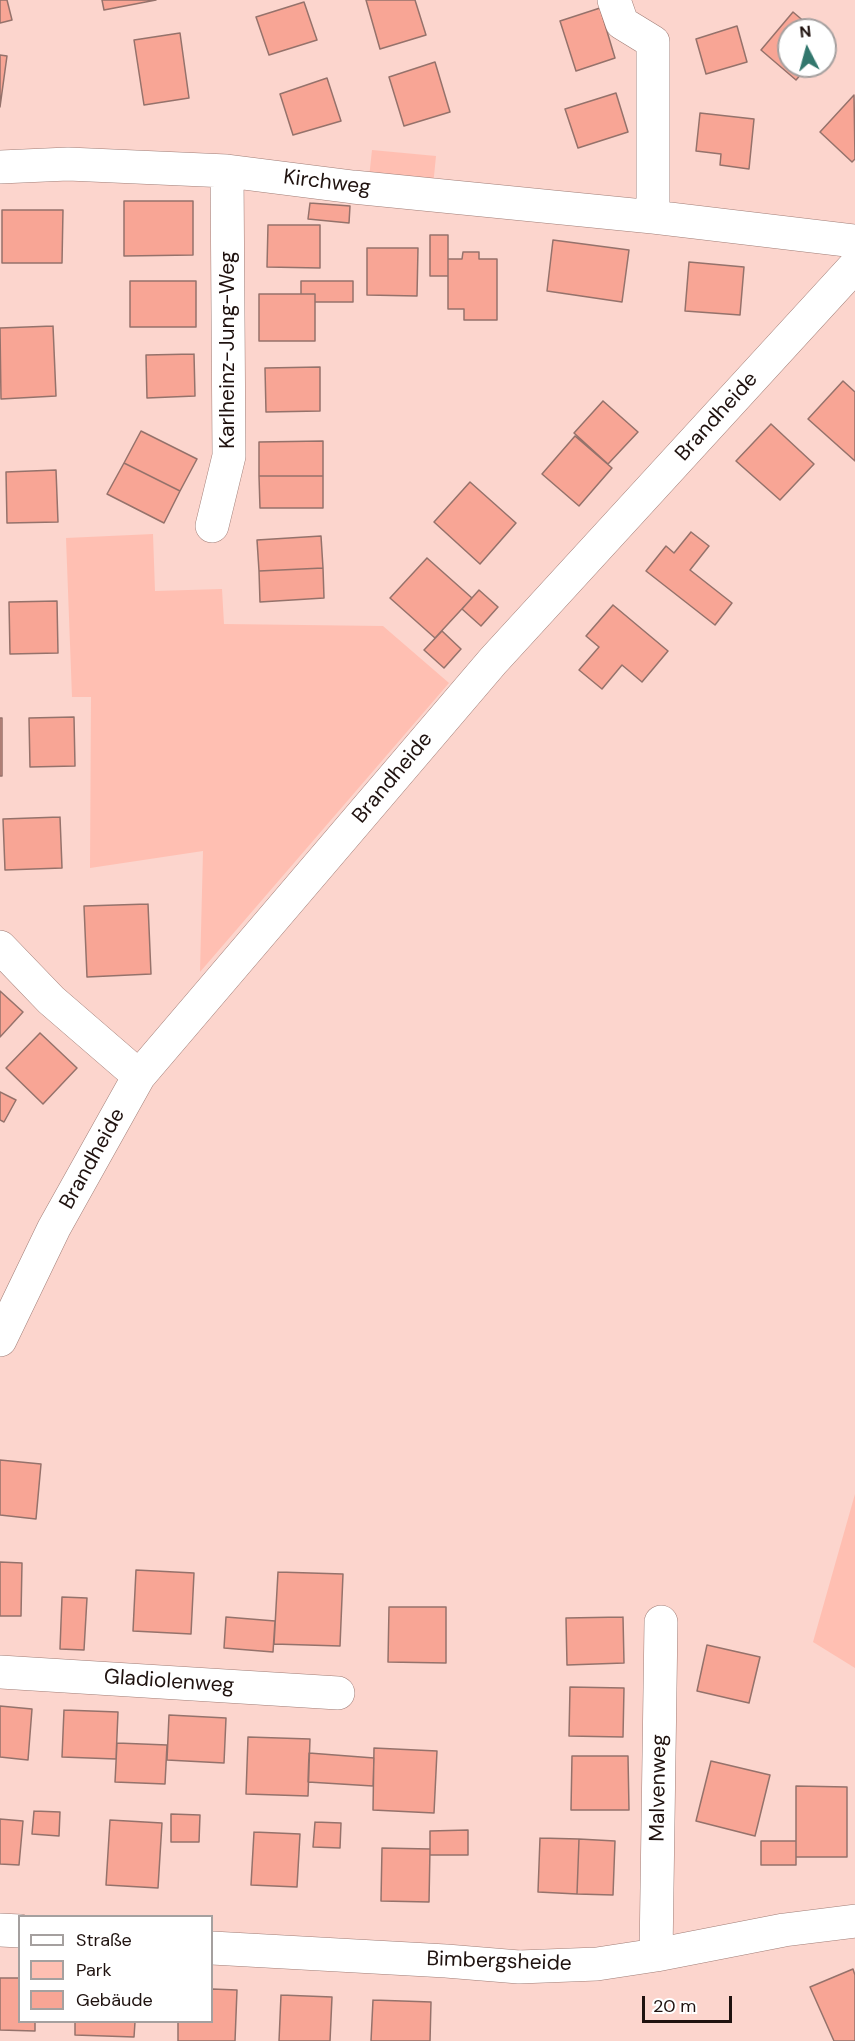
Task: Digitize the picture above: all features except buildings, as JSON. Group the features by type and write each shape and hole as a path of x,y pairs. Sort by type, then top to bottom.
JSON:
{"street":[{"path":"614,0 622,23 653,42 653,217"},
{"name":"Kirchweg","path":"0,167 68,164 227,171 353,187 653,217 855,241"},
{"name":"Karlheinz-Jung-Weg","path":"212,526 229,456 227,171"},
{"name":"Brandheide","path":"0,1340 54,1228 139,1076 493,661 855,266"},
{"path":"0,947 51,1000 139,1076"},
{"name":"Malvenweg","path":"656,1955 661,1622"},
{"name":"Gladiolenweg","path":"0,1671 338,1693"},
{"name":"Bimbergsheide","path":"213,1948 446,1960 519,1967 597,1964 784,1930 855,1921"},
{"path":"0,1929 18,1931"}],"green space":[{"path":"372,150 436,156 433,186 369,178"},
{"path":"153,534 155,591 222,589 224,624 383,626 449,683 200,972 203,851 90,868 91,697 72,697 66,538"},
{"path":"855,1494 855,1668 813,1642"}]}
